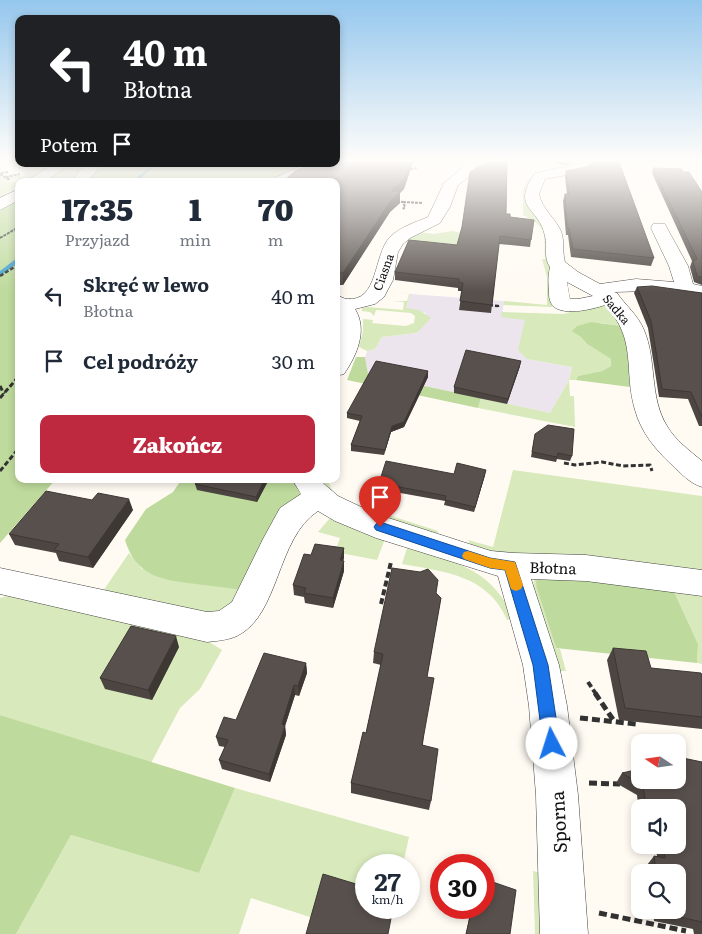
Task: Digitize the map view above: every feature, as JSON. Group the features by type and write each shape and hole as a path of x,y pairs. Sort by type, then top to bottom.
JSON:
{"street":[{"name":"Ciasna","path":"340,304 368,300 377,292 383,280 389,252 396,241 404,234 434,220 443,206"},
{"path":"534,206 553,232 555,256 559,267 557,276 560,302 580,305 605,294 615,285 683,288 702,292"},
{"path":"659,228 680,272 684,284 683,288"},
{"name":"Sadka","path":"559,267 605,294 629,321 634,332 646,407 652,424 669,445 702,477"},
{"path":"340,305 349,317 351,332 340,359"},
{"path":"0,581 207,627 226,625 244,612 278,539 291,516 306,504 313,488"},
{"name":"Błotna","path":"313,488 342,511 365,522 490,563 511,566 586,568 702,583"},
{"name":"Sporna","path":"511,566 541,665 548,706 557,795 578,922"}],"path":[{"path":"403,209 404,206"},
{"path":"0,238 15,229"},
{"path":"0,276 15,267"},
{"path":"482,304 498,306 498,308"},
{"path":"0,398 15,381"},
{"path":"0,386 4,394"},
{"path":"0,471 15,453"},
{"path":"564,463 575,465 602,462 623,466 650,465 652,471"},
{"path":"381,604 391,562"},
{"path":"588,682 614,722"},
{"path":"572,718 636,724"},
{"path":"582,783 602,782 625,785"},
{"path":"578,922 686,931"}],"shaded area":[{"path":"410,294 504,301 502,317 525,319 527,359 572,367 569,380 550,413 368,374 365,357 367,351 375,349 382,337 418,333 426,313 406,309"}],"green space":[{"path":"9,206 15,206 15,483 52,483 0,543 0,211"},
{"path":"523,206 541,206 549,234 554,306 552,307 503,305 504,301 547,305 547,277 542,259 545,259 543,232 537,224 523,215"},
{"path":"452,231 462,233 463,248 403,242 417,232 434,234"},
{"path":"385,290 410,294 406,308 419,310 431,318 417,333 382,337 375,349 367,351 359,347 363,331 363,319 373,320 372,323 406,326 414,323 415,316 411,313 376,310 374,316 370,312 362,311 362,308 368,307 403,310 404,302 392,301 407,301 409,294"},
{"path":"604,303 614,307 626,326 630,339 634,388 630,387 627,346 621,326 602,323 583,324 573,331 587,344 611,359 611,366 602,371 578,376 576,380 569,380 572,367 527,359 518,350 525,320 501,317 502,312 564,314"},
{"path":"591,322 622,326 628,346 630,387 576,380 578,376 602,371 611,366 611,359 587,344 572,331 577,326"},
{"path":"356,357 365,357 368,374 481,398 478,408 347,380"},
{"path":"569,380 570,396 574,396 575,427 478,408 481,398 550,413"},
{"path":"513,470 702,496 702,578 473,549 468,540 493,547"},
{"path":"179,483 298,483 305,498 243,590 173,581 152,574 136,562 125,540 146,509 173,492"},
{"path":"324,483 329,483 336,498 438,531 436,538 359,513 337,501"},
{"path":"330,518 366,534 385,539 377,560 335,552 340,538 318,532"},
{"path":"407,548 456,563 483,577 505,601 514,618 507,620 499,605 489,593 463,578 449,573 402,564"},
{"path":"129,553 142,569 243,590 226,609 214,614 101,594"},
{"path":"540,575 537,589 556,648 560,649 566,671 560,671 533,588 534,580"},
{"path":"538,579 671,585 698,644 697,663 556,648 537,589 536,582"},
{"path":"671,585 702,588 702,664 697,663 698,644"},
{"path":"7,596 203,638 222,650 200,689 180,708 151,763 0,715 0,598"},
{"path":"0,715 235,788 199,873 71,835 16,934 0,934"},
{"path":"235,788 409,837 405,854 355,854 355,910 313,918 251,898 239,934 16,934 71,835 199,873"},
{"path":"533,871 541,873 542,934 535,934"}],"building":[{"path":"340,206 388,206 343,273 340,272"},
{"path":"465,206 506,206 506,214 510,214 510,217 534,220 531,240 500,236 492,305 460,301 463,283 459,282 459,279 395,272 409,240 457,245"},
{"path":"566,206 635,206 654,258 573,249 569,228 567,228"},
{"path":"671,206 702,206 702,278 697,276 693,261 697,259"},
{"path":"652,286 702,293 702,417 691,392 662,389 651,321 637,287"},
{"path":"466,350 521,361 508,399 454,387"},
{"path":"376,361 428,371 404,422 392,426 385,450 351,445 362,416 347,413"},
{"path":"548,425 574,429 572,456 558,453 557,457 532,452 535,434"},
{"path":"386,461 454,474 457,463 486,470 475,507 445,500 446,496 379,483"},
{"path":"196,483 263,483 256,497"},
{"path":"46,491 92,500 98,493 129,499 88,557 54,550 59,544 9,534"},
{"path":"315,544 344,548 340,560 344,561 333,598 304,593 306,588 293,585 304,554 311,555"},
{"path":"392,568 420,572 428,569 438,580 436,593 441,598 427,677 434,678 422,745 438,749 431,801 351,783 363,732 366,733 383,654 374,652"},
{"path":"131,626 176,636 148,690 100,678"},
{"path":"613,648 646,651 651,668 701,673 702,717 625,708"},
{"path":"264,653 306,663 298,686 294,685 282,724 285,726 269,774 219,760 228,740 216,737 224,717 236,720"},
{"path":"686,759 702,762 702,922 686,918 686,864 655,864 654,856 665,858 664,854 686,854 686,799 645,799 643,789 686,789"},
{"path":"631,771 631,779 622,773"},
{"path":"323,874 355,884 355,919 391,919 388,934 306,934"},
{"path":"495,883 516,890 510,934 466,934 469,919 495,919"}],"waterway":[{"path":"0,274 15,262"}],"slow traffic":[{"path":"468,556 490,563 511,566 516,585"}],"route":[{"path":"380,527 490,563 511,566 541,665 552,744"}]}
